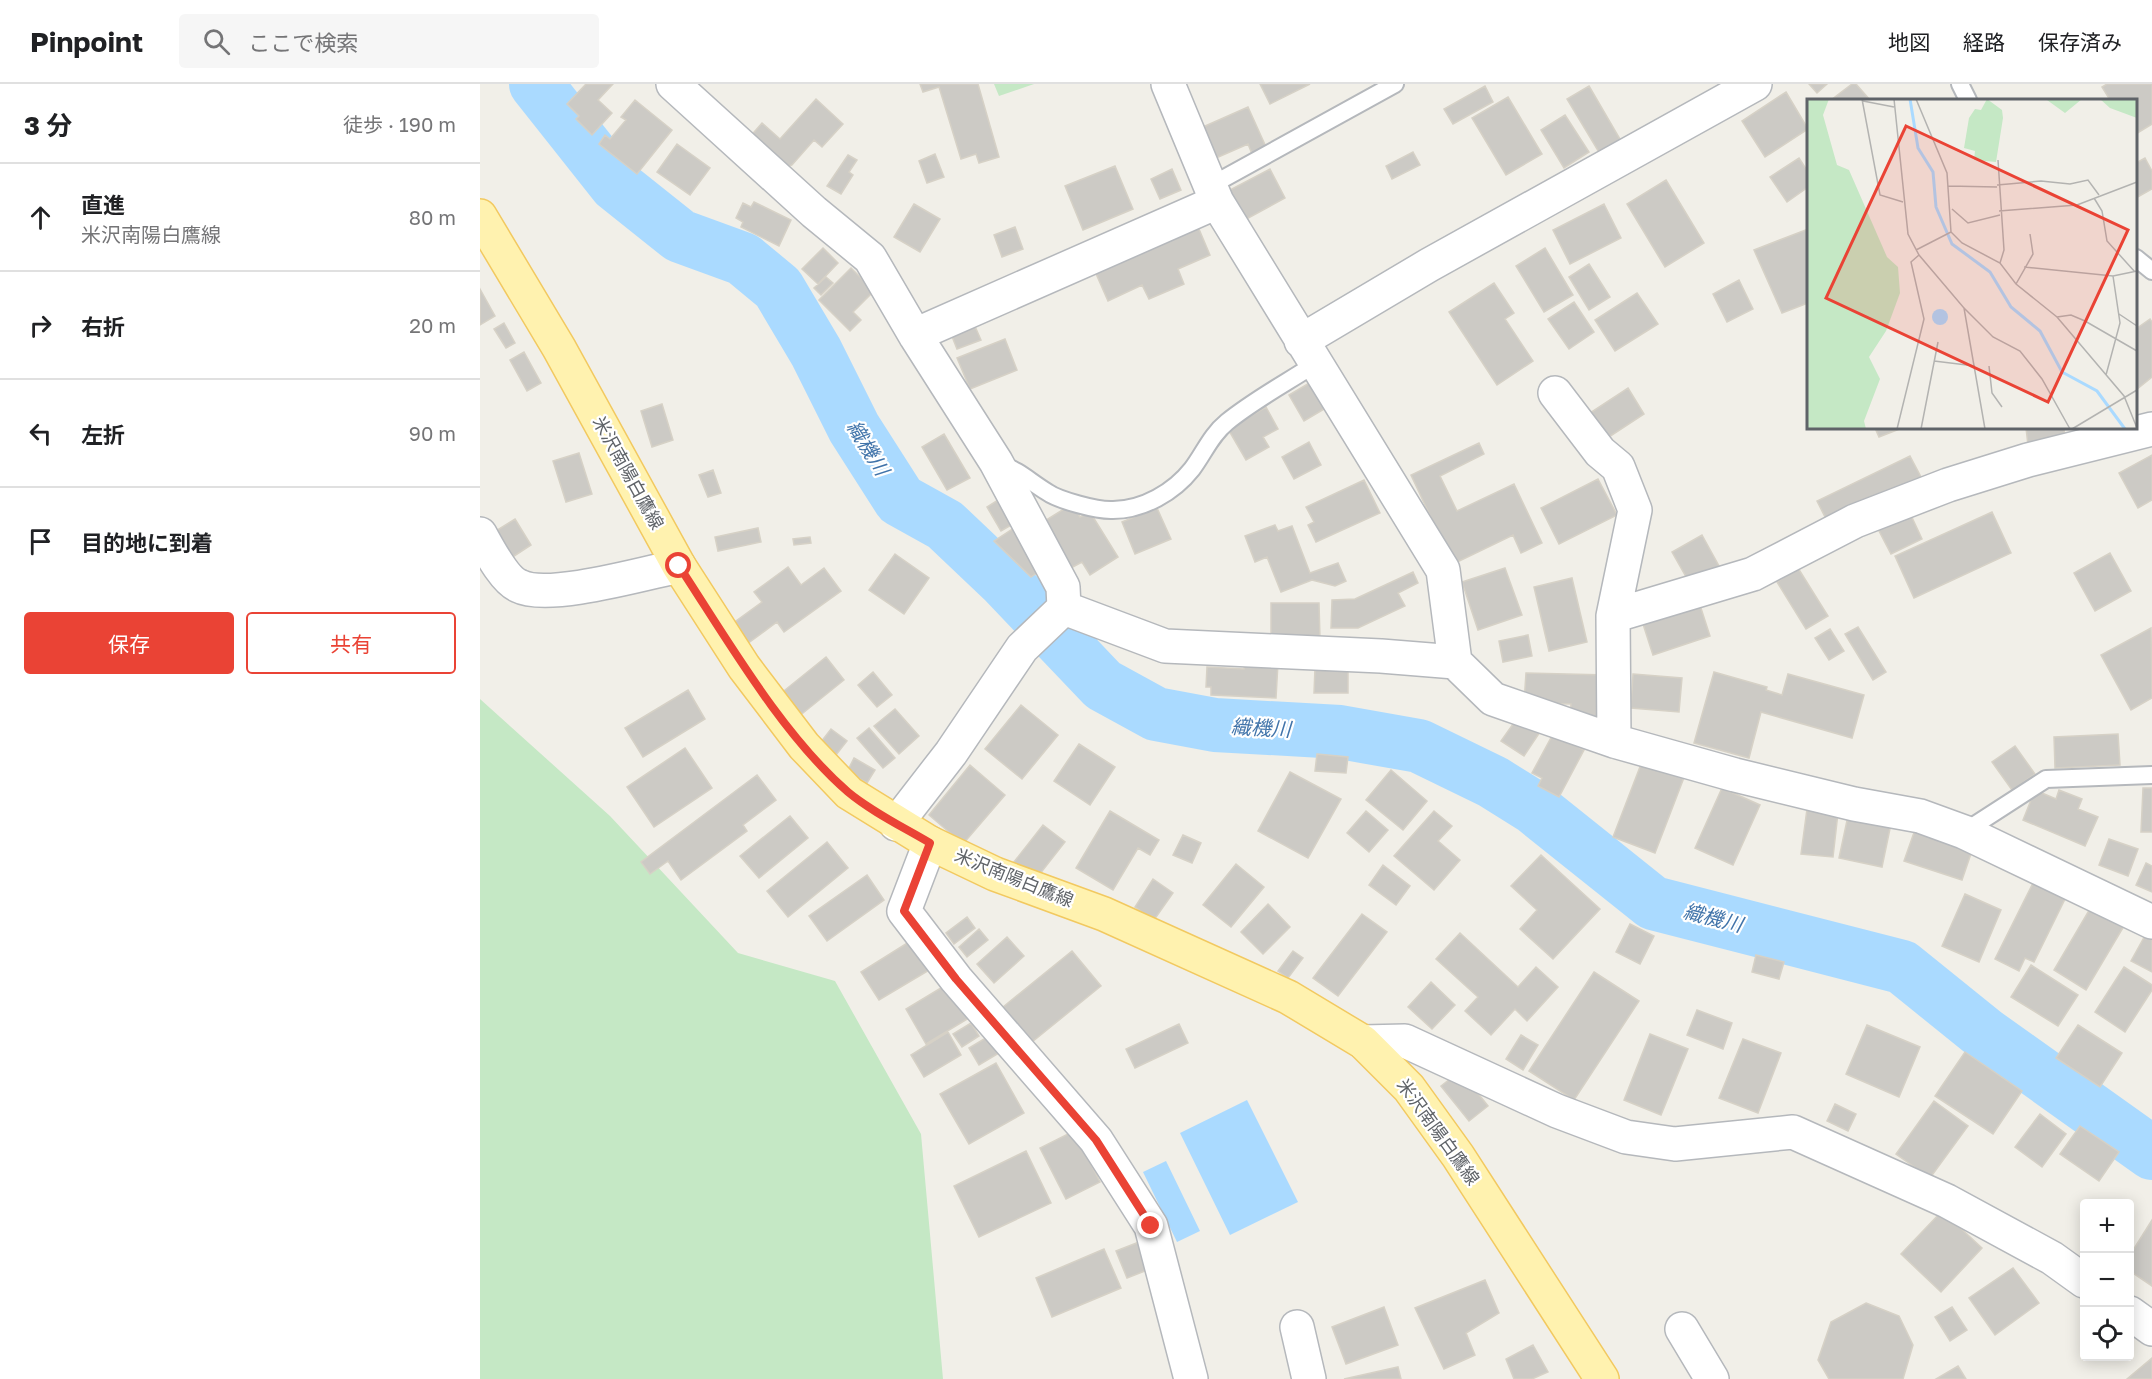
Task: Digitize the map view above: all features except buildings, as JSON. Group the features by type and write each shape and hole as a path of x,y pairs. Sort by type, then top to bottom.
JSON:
{"main road":[{"name":"米沢南陽白鷹線","path":"480,216 559,348 679,566 744,667 804,746 849,793 930,843 995,874 1104,914 1288,997 1363,1042 1408,1088 1458,1156 1592,1376"}],"street":[{"path":"673,84 814,212 870,258 915,335 996,462 1063,587 1058,613 1022,648 951,753 896,824"},
{"path":"1168,84 1214,194 1308,352 1443,570 1455,663"},
{"path":"1308,352 1429,265 1755,84"},
{"path":"915,335 1214,194"},
{"path":"1555,393 1600,452 1618,467 1635,510 1613,616 1614,741"},
{"path":"1613,616 1753,574 1856,521 1948,485 2028,460 2152,429"},
{"path":"480,534 498,564 518,586 550,592 679,566"},
{"path":"1058,613 1165,646 1381,656 1455,663 1493,699 1614,741 1746,778 1854,804 1920,816 1964,832 2152,922"},
{"path":"930,843 904,911 956,979 1096,1140 1151,1226 1191,1379"},
{"path":"1363,1042 1405,1041 1557,1111 1626,1137 1675,1144 1794,1132 1947,1201 2052,1258 2080,1278"},
{"path":"2134,1316 2152,1329"},
{"path":"1297,1327 1309,1379"},
{"path":"1682,1329 1712,1379"}],"lane":[{"path":"1214,194 1395,84"},
{"path":"1960,84 1968,99"},
{"path":"2137,259 2152,271"},
{"path":"996,462 1021,472 1049,494 1112,511 1141,505 1171,491 1192,469 1208,443 1226,422 1308,352"},
{"path":"1964,832 2046,779 2152,775"}],"green space":[{"path":"994,84 1034,84 999,96"},
{"path":"480,699 610,816 738,953 835,981 921,1134 943,1379 480,1379"}],"water":[{"path":"1247,1100 1298,1202 1230,1235 1180,1133"},
{"path":"1166,1161 1200,1231 1177,1242 1143,1172"}],"waterway":[{"name":"織機川","path":"536,84 616,185 680,236 743,259 778,288 816,352 854,428 900,500 945,525 1004,581 1103,685 1156,714 1215,725 1340,732 1419,746 1493,782 1533,807 1653,903 1902,967 1985,1034 2152,1153"}],"route":[{"path":"679,566 744,667 804,746 849,793 930,843 904,911 956,979 1096,1140 1151,1226"}]}
